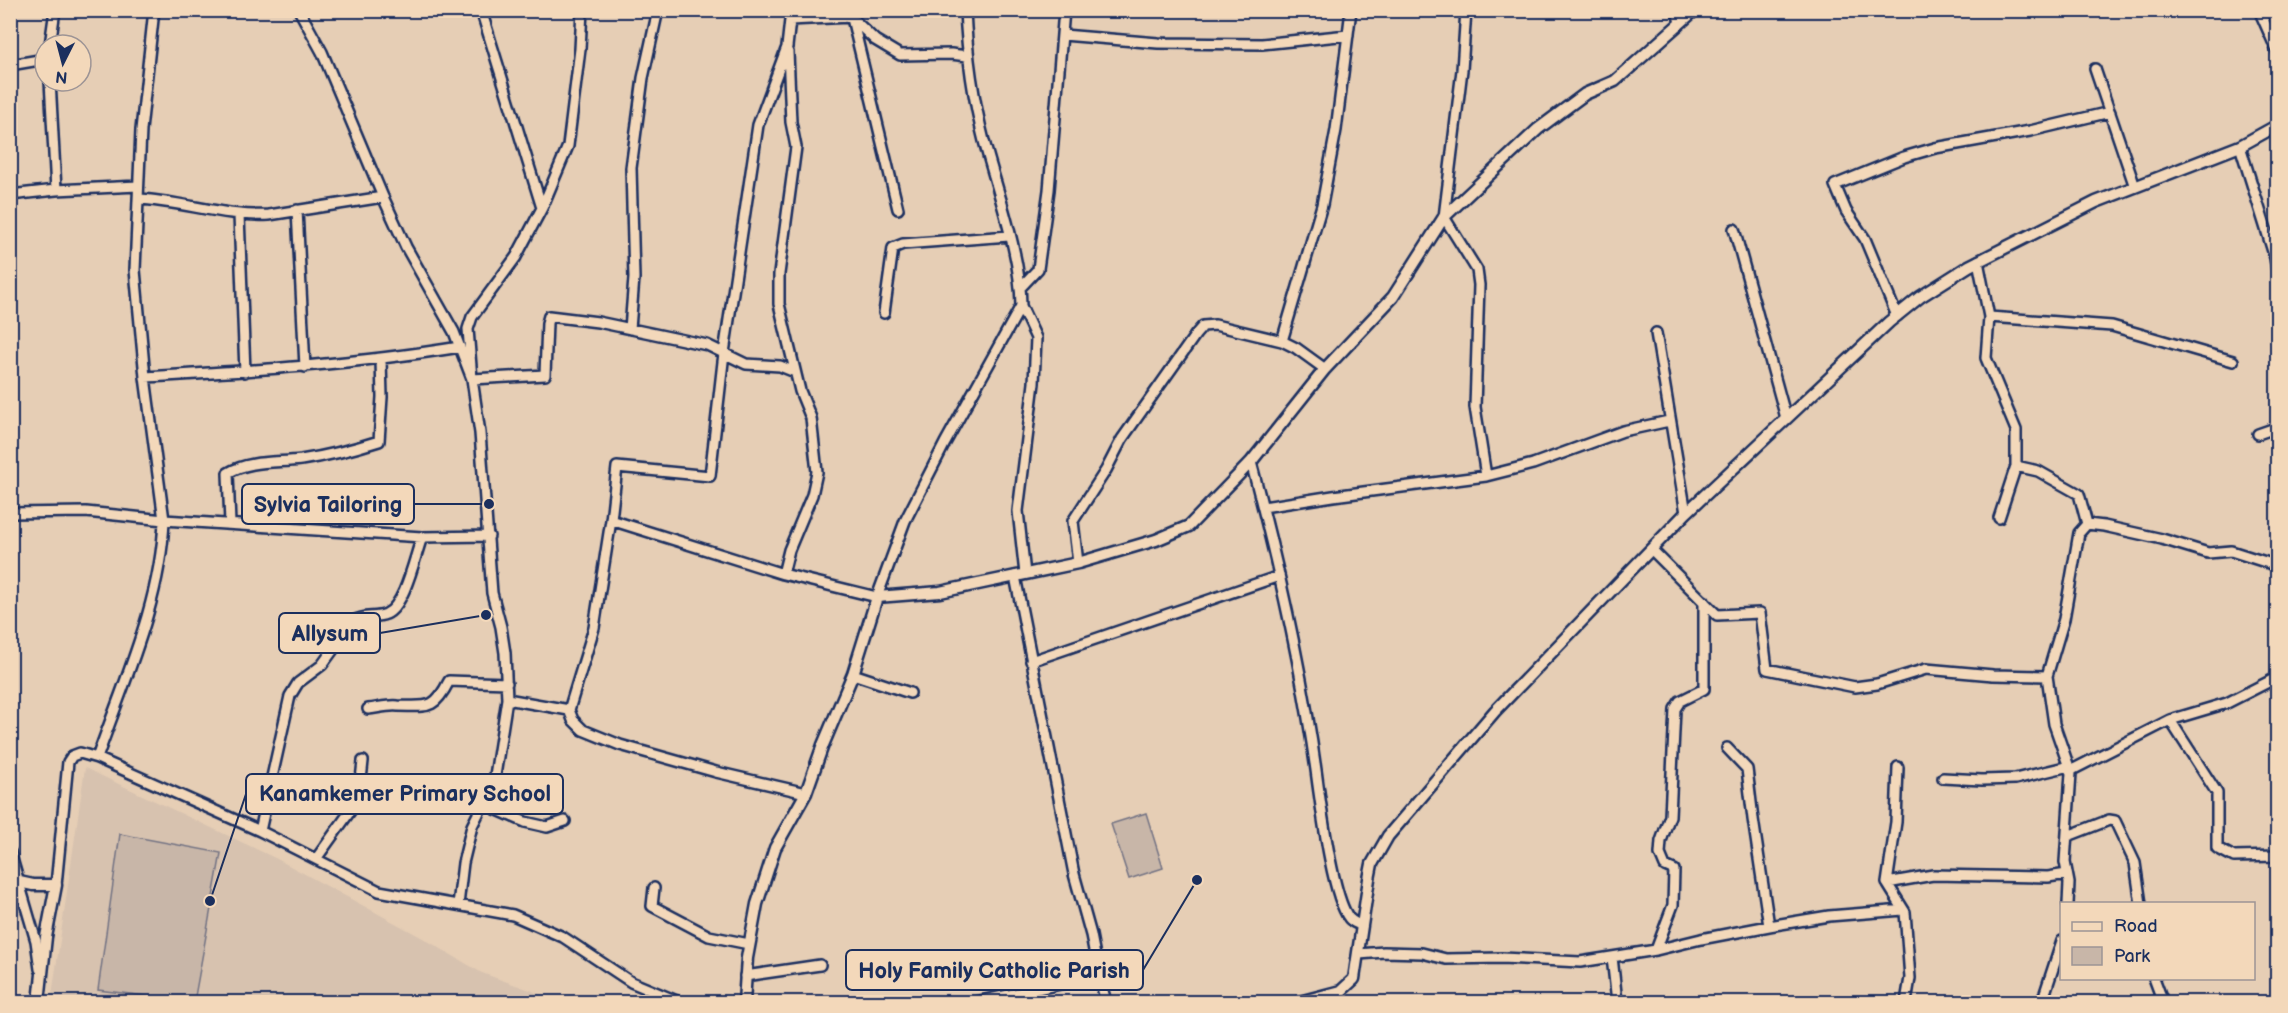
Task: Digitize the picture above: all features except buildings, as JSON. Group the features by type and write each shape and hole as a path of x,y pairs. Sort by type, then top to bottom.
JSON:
{"street":[{"path":"52,33 55,10"},
{"path":"97,758 156,583 164,520 145,377 135,270 141,130 154,10"},
{"path":"299,10 322,52 406,247 454,332 472,379"},
{"path":"481,10 542,208"},
{"path":"458,904 463,863 472,826 494,782 507,699 501,627 492,593 480,433 468,329 472,317 516,257 542,208 568,146 580,49 582,10"},
{"path":"630,329 634,278 631,168 643,78 658,10"},
{"path":"965,10 967,57 978,118 1021,288 1021,306 1036,338 1034,383 1018,511 1020,575 1031,661 1074,874 1106,1002"},
{"path":"1021,288 1038,269 1048,190 1064,10"},
{"path":"1282,341 1322,205 1336,130 1351,10"},
{"path":"1466,10 1462,70 1444,217 1477,270 1479,285 1475,407 1486,476"},
{"path":"1677,10 1680,23"},
{"path":"611,520 783,574 878,597 940,592 1078,563 1156,540 1189,526 1251,462 1325,369 1393,297 1444,217 1538,129 1585,94 1616,81 1695,10"},
{"path":"2259,10 2277,53"},
{"path":"850,14 875,40 900,55 951,54 967,57"},
{"path":"783,574 789,550 812,495 817,472 811,418 795,372 780,309 779,288 796,147 791,122 787,47 790,20 850,14"},
{"path":"850,14 898,209"},
{"path":"1063,35 1158,43 1250,44 1348,35"},
{"path":"787,47 758,125 724,353 710,476 617,467 594,628 569,710 573,720 583,730 620,745 716,772 806,793"},
{"path":"10,65 33,61"},
{"path":"2095,69 2134,187"},
{"path":"52,93 56,190"},
{"path":"1897,316 1865,239 1846,210 1835,185 1904,157 1935,148 2030,131 2110,112"},
{"path":"1299,1002 1348,987 1355,977 1360,925 1372,864 1388,836 1495,711 1686,513 1897,316 1941,283 1978,261 2096,202 2240,146 2277,125"},
{"path":"2240,146 2275,258 2277,276"},
{"path":"10,195 138,186"},
{"path":"138,199 180,203 239,215 269,215 383,197"},
{"path":"297,210 305,367"},
{"path":"239,215 245,372"},
{"path":"1734,229 1786,418"},
{"path":"884,313 893,248 903,244 1009,236"},
{"path":"1978,261 1989,317 1986,358 2016,430 2016,466 1998,518"},
{"path":"744,1002 745,976 757,903 775,848 806,793 823,745 853,674 905,521 945,443 1021,306"},
{"path":"472,379 545,375 546,323 549,316 598,322 707,345 746,364 780,366 795,372"},
{"path":"1989,317 2112,326 2233,361"},
{"path":"1078,563 1073,521 1106,470 1122,440 1203,326 1215,325 1282,341 1325,369"},
{"path":"1656,333 1686,513"},
{"path":"145,377 245,372 381,360 460,347"},
{"path":"230,524 228,472 239,466 303,460 378,441 382,396 381,360"},
{"path":"1263,507 1486,476 1533,464 1623,431 1669,421"},
{"path":"2258,434 2277,428"},
{"path":"1251,462 1279,576 1308,712 1325,831 1341,902 1348,918 1360,925"},
{"path":"2016,466 2038,471 2079,494 2087,524"},
{"path":"10,513 86,512 164,520 422,537 489,536"},
{"path":"2087,524 2162,539 2208,553 2231,551 2277,566"},
{"path":"2068,902 2069,883 2065,862 2068,836 2069,769 2054,723 2047,676 2064,619 2079,533 2087,524"},
{"path":"260,831 290,696 298,683 322,665 354,621 361,616 387,614 399,603 422,537"},
{"path":"1652,549 1717,615 1760,613 1767,669 1855,687 1877,684 1926,669 1993,675 2047,676"},
{"path":"1031,661 1279,576"},
{"path":"1656,950 1674,897 1674,870 1665,866 1660,854 1661,841 1670,816 1675,709 1680,701 1704,689 1706,679 1704,601"},
{"path":"853,674 910,693"},
{"path":"1943,778 2015,779 2069,769 2170,720 2227,703 2277,678"},
{"path":"368,709 397,705 421,708 441,696 450,681 507,683"},
{"path":"507,699 569,710"},
{"path":"2170,720 2217,793 2217,848 2234,857 2277,856"},
{"path":"1727,748 1747,769 1769,926"},
{"path":"39,1002 41,975 56,885 68,762 72,756 80,753 97,758 260,831 379,891 513,915 563,937 632,982 679,1002"},
{"path":"316,859 359,800 363,761"},
{"path":"1898,767 1896,822 1887,883 1903,910 1910,978 1906,1002"},
{"path":"484,804 525,822 548,827 565,821"},
{"path":"2068,836 2109,820 2115,821 2135,863 2141,902"},
{"path":"10,852 15,881 36,941 41,975"},
{"path":"1887,883 1933,875 2048,877 2067,874"},
{"path":"15,881 56,885"},
{"path":"654,888 652,906 709,936 750,944"},
{"path":"1359,954 1415,952 1446,959 1502,958 1568,963 1656,950 1701,939 1829,916 1903,910"},
{"path":"2042,1002 2060,944"},
{"path":"1612,957 1617,1002"},
{"path":"745,976 820,965"},
{"path":"975,1002 1099,976"},
{"path":"2155,980 2163,1002"}],"shaded area":[{"path":"85,768 277,859 421,937 482,973 557,1002 51,1002"}],"green space":[{"path":"1146,813 1163,868 1129,879 1111,824"},
{"path":"120,834 221,853 194,1002 98,990"}],"place":[{"name":"Sylvia Tailoring","path":"489,504"},
{"name":"Allysum","path":"486,615"},
{"name":"Holy Family Catholic Parish","path":"1197,880"},
{"name":"Kanamkemer Primary School","path":"210,901"}]}
